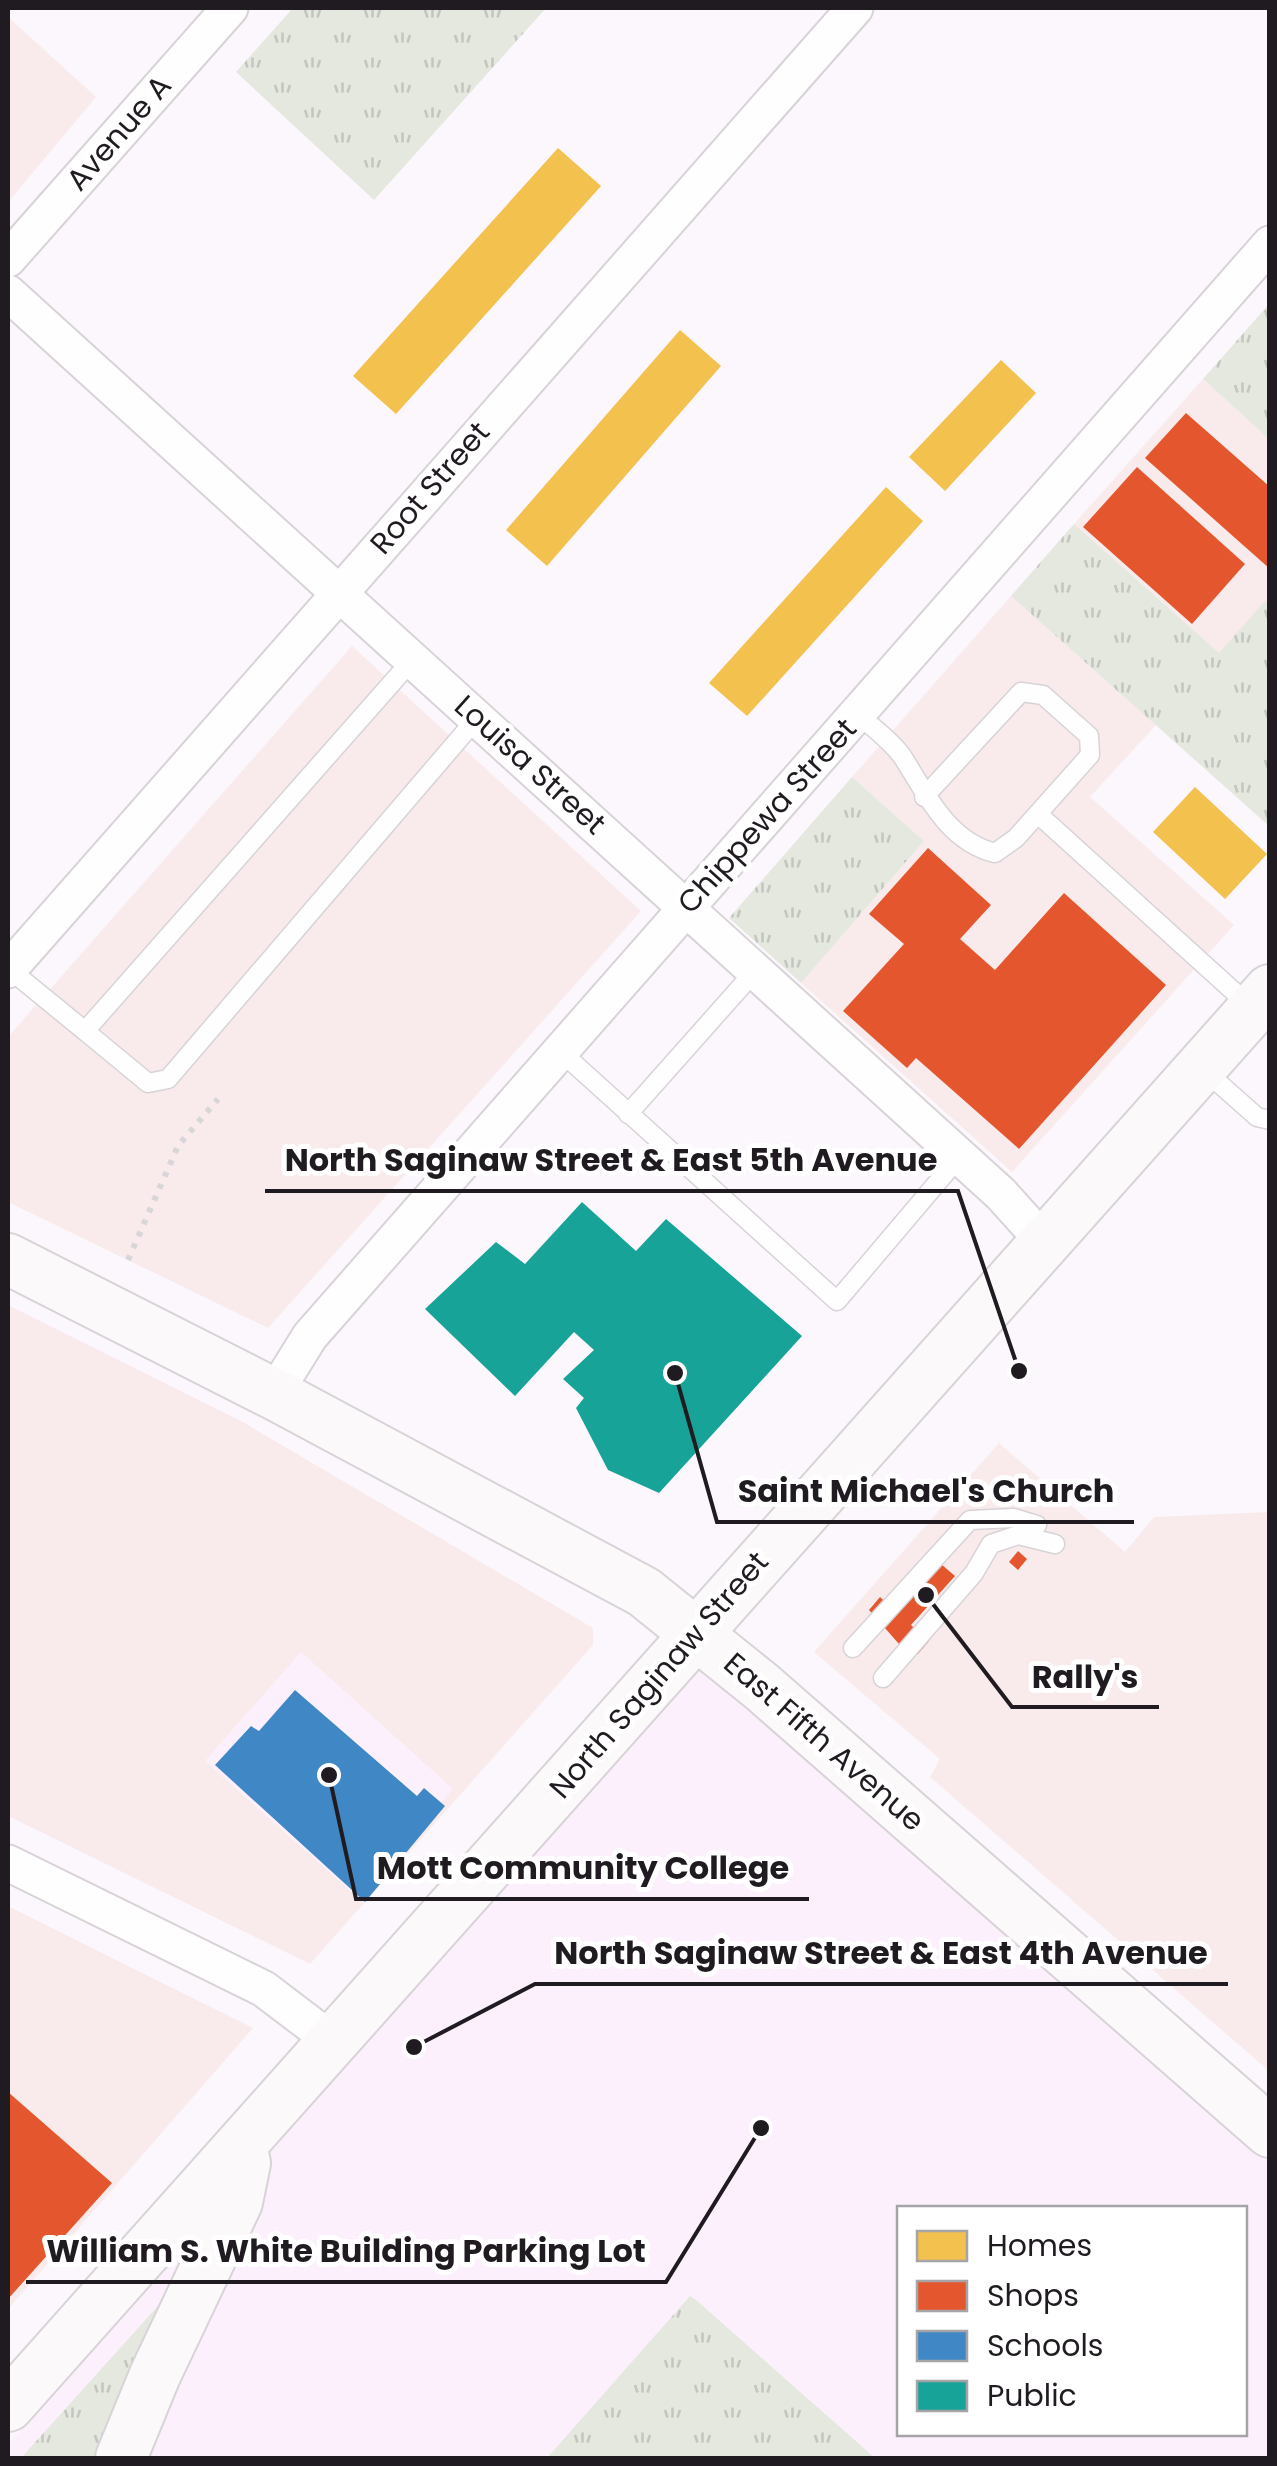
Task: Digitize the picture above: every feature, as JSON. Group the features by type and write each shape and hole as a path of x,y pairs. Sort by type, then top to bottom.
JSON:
{"main road":[{"name":"North Saginaw Street","path":"8,2406 1261,999"},
{"name":"East Fifth Avenue","path":"8,1259 274,1394 624,1580 697,1632 1270,2132"},
{"path":"121,2458 236,2202 245,2162 241,2146"}],"street":[{"name":"Avenue A","path":"8,259 230,8"},
{"name":"Root Street","path":"8,969 854,8"},
{"name":"Chippewa Street","path":"274,1394 310,1336 1270,244"},
{"name":"Louisa Street","path":"8,293 1001,1194 1046,1244"},
{"path":"8,1863 264,1989 335,2043"}],"lane":[{"path":"85,1032 413,659"},
{"path":"858,714 902,756 924,797 973,848 995,852 1016,838 1090,754 1089,736 1043,695 1021,692 924,797"},
{"path":"8,969 148,1083 168,1078 477,718"},
{"path":"1038,814 1261,999"},
{"path":"628,1114 755,971"},
{"path":"560,1051 837,1301 959,1157"},
{"path":"1200,1067 1257,1118 1270,1120"},
{"path":"854,1648 970,1520 1014,1518 1037,1524"},
{"path":"883,1678 974,1574 992,1544 1018,1535 1055,1544"}],"path":[{"path":"128,1260 178,1146 218,1099"}],"shaded area":[{"path":"8,17 96,97 8,202"},
{"path":"1203,379 1269,439 1269,605 1265,602 1219,654 1074,524"},
{"path":"1011,596 1156,725 1090,797 1234,925 1012,1172 801,983 924,841 852,777"},
{"path":"352,646 641,911 268,1328 8,1202 8,1037"},
{"path":"8,1305 241,1421 593,1628 593,1645 310,1964 8,1816"},
{"path":"999,1443 1125,1552 1154,1517 1269,1512 1269,2071 930,1777 940,1759 814,1652"},
{"path":"301,1652 453,1789 358,1898 205,1761"},
{"path":"703,1660 1269,2160 1269,2458 8,2458 8,2445 357,2045"},
{"path":"8,1906 253,2028 8,2309"}],"green space":[{"path":"293,8 546,8 374,200 236,72"},
{"path":"1269,304 1269,439 1203,379"},
{"path":"1074,524 1219,653 1265,601 1269,605 1269,826 1011,596"},
{"path":"852,777 924,841 801,983 729,918"},
{"path":"690,2296 696,2300 875,2458 547,2458"},
{"path":"157,2307 162,2309 103,2458 21,2458"}],"building: Homes":[{"path":"558,148 601,186 396,414 353,376"},
{"path":"680,330 721,366 547,566 506,530"},
{"path":"1001,360 1036,393 945,491 909,457"},
{"path":"886,487 923,521 747,716 709,683"},
{"path":"1195,787 1267,854 1225,899 1153,832"}],"building: Shops":[{"path":"1186,413 1270,487 1270,569 1145,458"},
{"path":"1137,467 1245,564 1192,624 1083,527"},
{"path":"928,848 991,905 960,939 995,970 1064,893 1166,985 1019,1149 916,1058 907,1068 843,1011 904,944 869,914"},
{"path":"1018,1551 1027,1559 1018,1570 1009,1562"},
{"path":"941,1564 955,1576 911,1625 929,1641 918,1654 903,1640 899,1644 869,1610 880,1597 897,1613"},
{"path":"8,2092 112,2183 8,2299"}],"building: Schools":[{"path":"295,1690 417,1796 424,1788 445,1806 365,1902 215,1765 251,1726 259,1731"}],"building: Public":[{"path":"582,1202 636,1251 666,1219 802,1336 659,1493 608,1470 576,1408 584,1398 563,1379 594,1350 574,1332 515,1396 425,1309 496,1242 525,1264"}],"place":[{"name":"North Saginaw Street & East 5th Avenue","path":"1019,1371"},
{"name":"Saint Michael's Church","path":"675,1373"},
{"name":"Rally's","path":"926,1595"},
{"name":"Mott Community College","path":"329,1775"},
{"name":"North Saginaw Street & East 4th Avenue","path":"414,2047"},
{"name":"William S. White Building Parking Lot","path":"761,2128"}]}
